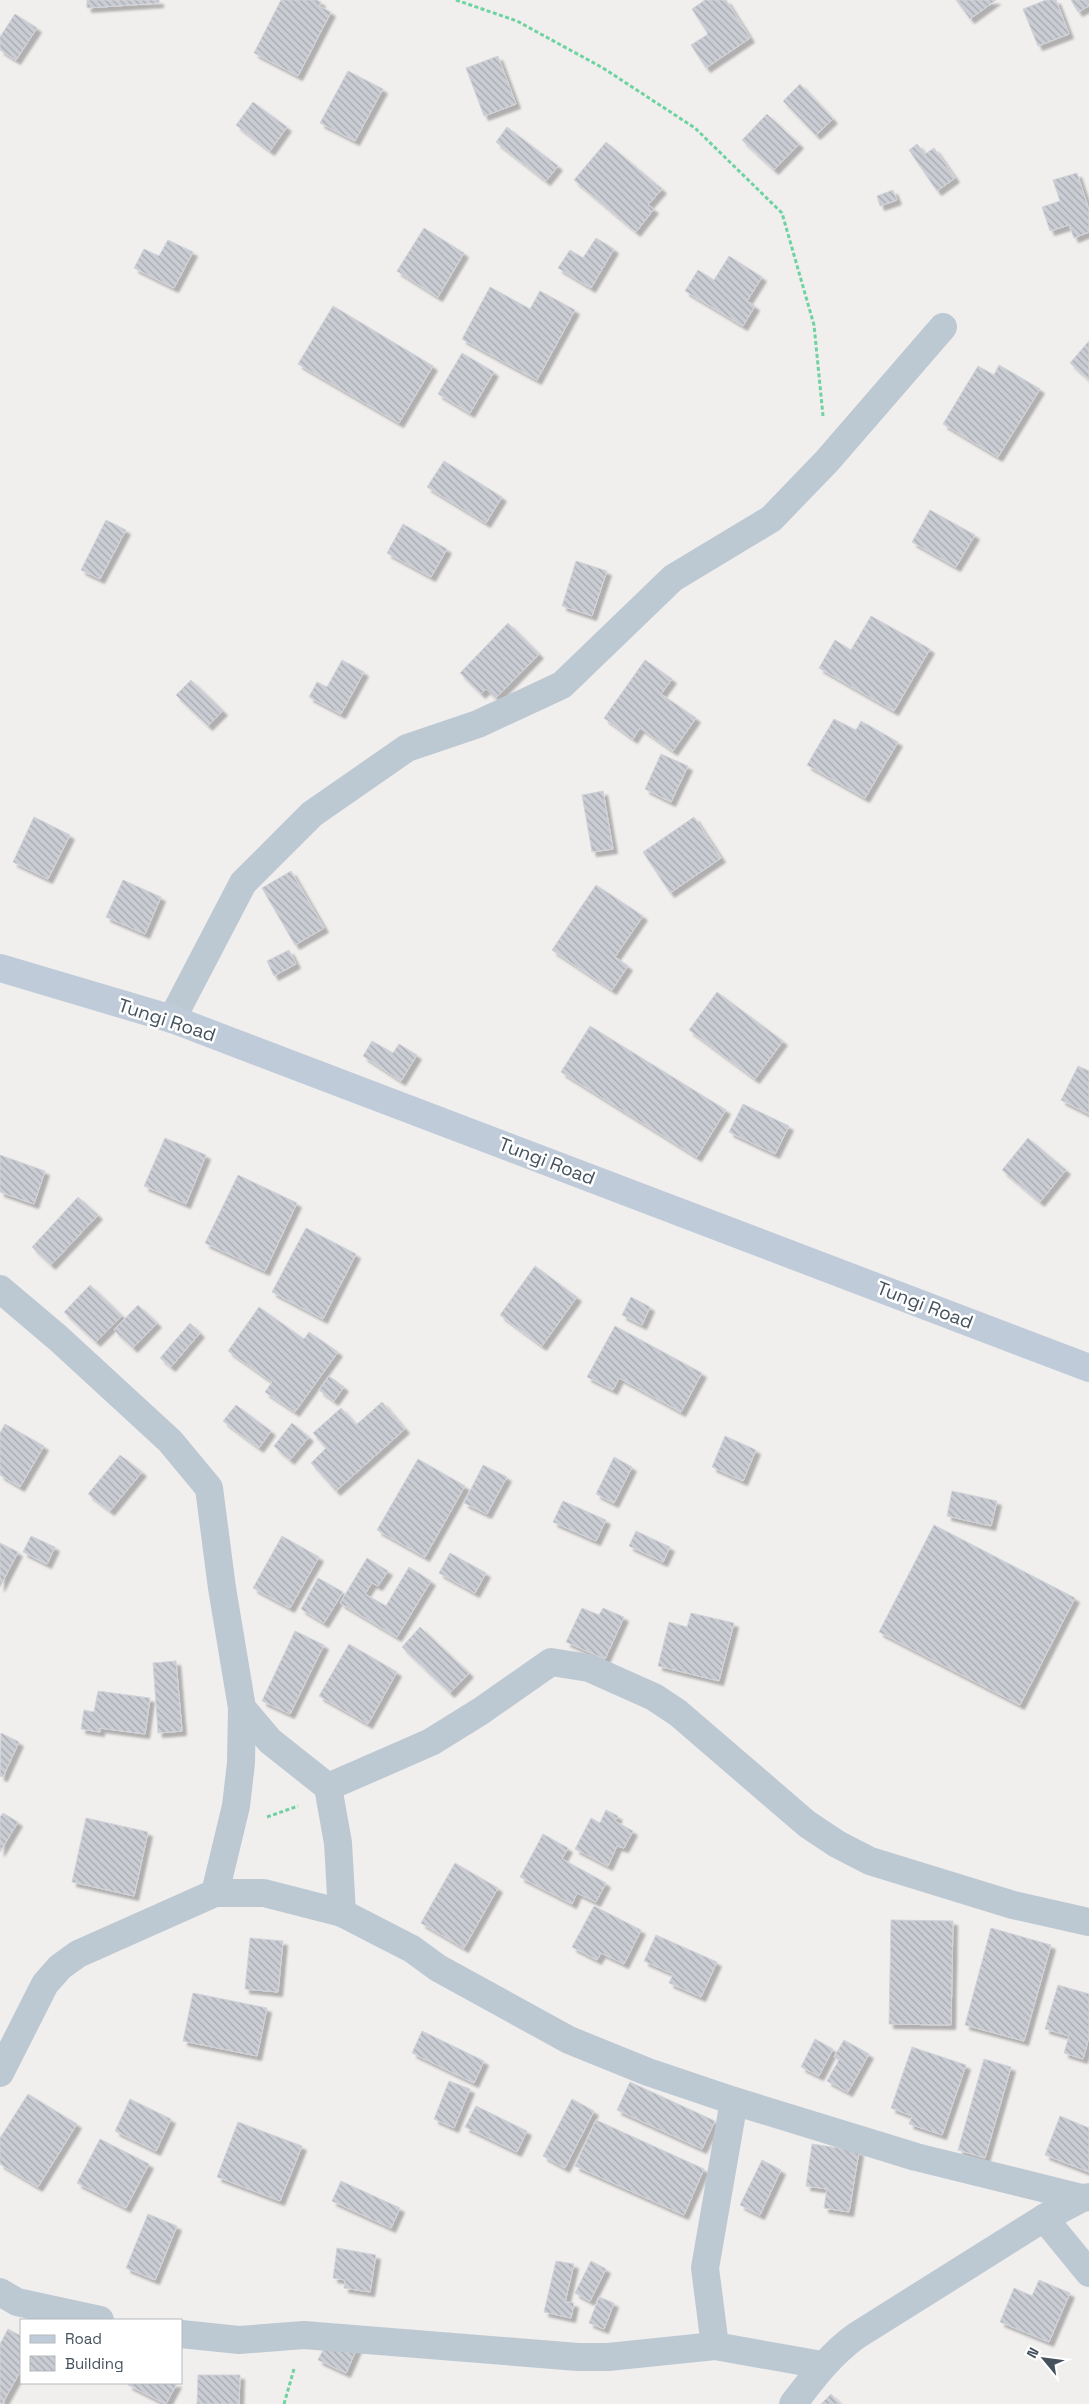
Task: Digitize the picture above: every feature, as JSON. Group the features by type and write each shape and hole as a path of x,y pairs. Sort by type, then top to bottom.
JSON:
{"main road":[{"name":"Tungi Road","path":"0,968 172,1019 1089,1368"}],"street":[{"path":"172,1019 243,883 312,814 407,748 478,724 562,685 673,578 770,519 827,461 943,326"},
{"path":"0,1289 58,1338 170,1441 209,1488 222,1588 242,1708 241,1763 232,1827 216,1893"},
{"path":"328,1787 431,1742 481,1711 551,1662 589,1668 654,1698 678,1713 807,1824 845,1848 870,1860 1013,1905 1089,1922"},
{"path":"242,1708 270,1741 328,1787 338,1843 342,1913"},
{"path":"0,2073 45,1984 60,1968 78,1954 216,1893 264,1893 342,1913 412,1949 438,1968 569,2040 648,2072 734,2101 916,2157 1085,2198"},
{"path":"715,2346 705,2268 734,2101"},
{"path":"793,2404 822,2365 836,2351 856,2336 1044,2218 1085,2198"},
{"path":"1044,2218 1089,2273"},
{"path":"0,2292 17,2302 95,2319"},
{"path":"182,2334 239,2340 304,2335 578,2357 608,2357 715,2346 822,2365"}],"path":[{"path":"456,0 517,21 602,68 695,128 782,212 814,325 827,461"},
{"path":"232,1827 304,1804 328,1787"}],"building":[{"path":"87,0 159,0 159,3 87,8"},
{"path":"281,0 317,0 321,2 319,6 331,12 298,76 254,53"},
{"path":"705,0 726,0 750,38 706,68 691,45 708,34 692,9"},
{"path":"956,0 996,0 970,19"},
{"path":"1046,0 1056,0 1069,34 1038,46 1023,9"},
{"path":"1071,0 1089,0 1089,6 1078,12"},
{"path":"15,14 37,28 16,60 0,50 0,37"},
{"path":"498,56 516,104 484,116 466,68"},
{"path":"348,71 383,89 355,141 320,123"},
{"path":"800,84 833,119 816,135 783,101"},
{"path":"253,102 287,127 270,151 236,125"},
{"path":"767,114 799,144 774,170 742,140"},
{"path":"507,127 558,166 546,181 496,142"},
{"path":"606,142 662,189 648,205 654,209 636,232 574,180"},
{"path":"917,144 925,154 934,148 955,178 937,191 909,150"},
{"path":"1077,173 1089,210 1089,232 1074,238 1069,225 1050,231 1042,207 1060,201 1053,180"},
{"path":"893,190 897,200 880,206 877,196"},
{"path":"424,228 464,253 438,297 397,271"},
{"path":"596,238 614,249 591,288 558,268 570,250 583,258"},
{"path":"168,240 193,252 174,288 134,268 144,249 159,256"},
{"path":"729,256 762,277 747,301 755,306 743,326 685,291 698,270 714,280"},
{"path":"490,287 530,309 540,291 575,310 537,380 462,339"},
{"path":"333,306 433,366 399,423 298,364"},
{"path":"1089,341 1089,380 1070,363"},
{"path":"462,353 494,372 470,413 438,394"},
{"path":"999,365 1040,389 998,457 943,424 978,366 994,375"},
{"path":"444,461 502,497 486,523 427,487"},
{"path":"930,510 975,535 956,567 912,542"},
{"path":"106,520 126,530 100,579 81,570"},
{"path":"403,524 447,549 431,577 387,553"},
{"path":"576,561 607,571 592,616 562,606"},
{"path":"871,616 930,649 894,711 819,668 835,640 851,650"},
{"path":"508,623 539,654 496,698 486,689 481,694 460,673"},
{"path":"342,660 364,672 341,714 309,697 317,682 327,687"},
{"path":"645,660 672,679 661,694 696,718 673,751 640,728 633,739 604,718"},
{"path":"191,680 223,711 208,726 176,695"},
{"path":"834,719 856,730 861,721 898,742 865,798 807,765"},
{"path":"661,754 688,766 671,802 645,789"},
{"path":"603,791 613,849 592,852 582,795"},
{"path":"34,817 70,835 48,879 13,862"},
{"path":"694,817 721,858 670,893 643,852"},
{"path":"291,871 324,928 295,945 262,888"},
{"path":"123,880 161,897 145,934 106,917"},
{"path":"596,885 643,916 615,957 628,966 612,990 552,950"},
{"path":"289,950 296,964 274,976 267,961"},
{"path":"717,992 783,1041 755,1079 689,1030"},
{"path":"590,1026 726,1110 697,1157 561,1072"},
{"path":"372,1041 393,1053 399,1044 417,1055 401,1081 363,1056"},
{"path":"1078,1066 1089,1071 1089,1114 1061,1100"},
{"path":"743,1104 789,1126 775,1154 729,1132"},
{"path":"165,1138 206,1155 186,1204 144,1186"},
{"path":"1028,1138 1066,1170 1040,1202 1002,1170"},
{"path":"0,1155 45,1171 34,1204 0,1192"},
{"path":"238,1175 297,1203 265,1271 205,1243"},
{"path":"78,1197 98,1215 51,1265 32,1247"},
{"path":"306,1228 356,1254 323,1319 272,1292"},
{"path":"535,1266 577,1297 542,1346 500,1315"},
{"path":"90,1285 122,1316 96,1342 64,1312"},
{"path":"631,1297 650,1307 642,1325 622,1315"},
{"path":"138,1305 157,1323 133,1348 114,1330"},
{"path":"259,1307 304,1339 309,1332 338,1352 295,1412 265,1392 272,1382 228,1351"},
{"path":"190,1323 200,1333 171,1367 160,1358"},
{"path":"615,1326 702,1373 681,1412 619,1378 613,1390 587,1377"},
{"path":"329,1376 344,1387 334,1401 319,1390"},
{"path":"382,1402 405,1429 336,1491 311,1463 326,1448 313,1433 341,1408 356,1425"},
{"path":"236,1405 271,1431 259,1448 223,1421"},
{"path":"292,1423 309,1437 290,1460 274,1446"},
{"path":"5,1424 44,1446 20,1487 0,1475 0,1433"},
{"path":"725,1436 756,1450 743,1481 712,1467"},
{"path":"120,1455 142,1472 110,1511 88,1494"},
{"path":"614,1457 632,1467 614,1503 596,1494"},
{"path":"418,1459 465,1486 425,1557 377,1530"},
{"path":"483,1465 507,1477 487,1514 464,1503"},
{"path":"952,1491 997,1501 991,1526 947,1516"},
{"path":"563,1501 606,1520 596,1541 553,1522"},
{"path":"934,1525 1075,1598 1020,1705 879,1632"},
{"path":"636,1531 670,1547 663,1562 629,1546"},
{"path":"31,1536 55,1547 47,1564 23,1552"},
{"path":"282,1536 319,1557 290,1608 253,1588"},
{"path":"0,1543 18,1552 0,1587"},
{"path":"450,1553 486,1573 475,1593 439,1573"},
{"path":"367,1558 388,1571 378,1586 372,1583 365,1594 386,1606 409,1567 431,1581 397,1637 340,1603"},
{"path":"318,1578 343,1592 324,1623 301,1609"},
{"path":"582,1608 599,1615 603,1608 624,1617 605,1659 566,1642"},
{"path":"691,1613 734,1623 719,1681 658,1666 669,1622 687,1627"},
{"path":"420,1627 469,1673 450,1693 402,1647"},
{"path":"295,1631 324,1645 290,1714 262,1701"},
{"path":"349,1644 397,1672 368,1724 319,1696"},
{"path":"176,1661 182,1731 158,1733 153,1663"},
{"path":"98,1691 150,1698 145,1734 100,1728 100,1732 81,1729 84,1710 94,1712"},
{"path":"1,1733 19,1742 3,1777 0,1776"},
{"path":"606,1810 618,1816 615,1821 633,1831 624,1848 617,1846 608,1866 575,1849 591,1818 600,1823"},
{"path":"3,1813 18,1822 0,1852 0,1817"},
{"path":"86,1818 148,1832 134,1896 72,1882"},
{"path":"543,1834 568,1848 562,1859 606,1883 596,1902 577,1893 572,1904 520,1877"},
{"path":"455,1863 498,1888 464,1948 421,1923"},
{"path":"594,1906 641,1930 624,1964 601,1953 597,1960 572,1947"},
{"path":"891,1920 953,1921 951,2025 889,2024"},
{"path":"991,1928 1051,1945 1024,2041 965,2025"},
{"path":"656,1935 717,1962 701,1997 669,1983 673,1974 644,1961"},
{"path":"250,1938 283,1941 278,1992 245,1989"},
{"path":"1058,1985 1089,1994 1089,2037 1083,2059 1064,2053 1069,2036 1045,2029"},
{"path":"193,1993 267,2008 257,2056 183,2041"},
{"path":"422,2031 484,2061 474,2083 412,2053"},
{"path":"815,2039 833,2049 819,2076 801,2067"},
{"path":"844,2040 869,2054 848,2092 827,2081 839,2060 834,2057"},
{"path":"912,2047 966,2065 942,2135 909,2124 912,2116 891,2108"},
{"path":"984,2059 1011,2067 985,2158 958,2150"},
{"path":"449,2081 470,2089 454,2128 434,2119"},
{"path":"630,2082 715,2121 702,2149 617,2110"},
{"path":"28,2094 77,2124 38,2187 0,2164 0,2138"},
{"path":"130,2099 171,2119 156,2151 115,2131"},
{"path":"572,2099 594,2111 565,2168 543,2156"},
{"path":"476,2106 527,2131 517,2152 465,2127"},
{"path":"1060,2116 1089,2128 1089,2172 1045,2155"},
{"path":"596,2120 704,2169 684,2215 575,2166"},
{"path":"238,2122 302,2146 280,2201 217,2177"},
{"path":"100,2139 149,2164 126,2208 77,2183"},
{"path":"812,2144 859,2151 849,2212 824,2208 827,2189 806,2186"},
{"path":"762,2160 781,2170 760,2215 740,2205"},
{"path":"341,2181 400,2208 391,2228 332,2201"},
{"path":"148,2214 177,2226 155,2280 126,2268"},
{"path":"337,2248 376,2255 370,2292 344,2288 345,2280 333,2278"},
{"path":"556,2261 574,2264 565,2302 574,2303 571,2318 544,2312"},
{"path":"591,2261 606,2269 590,2301 575,2293"},
{"path":"1039,2280 1070,2293 1049,2342 1000,2322 1014,2288 1032,2296"},
{"path":"599,2297 614,2303 604,2329 589,2323"},
{"path":"8,2329 20,2335 20,2372 2,2404 0,2403 0,2344"},
{"path":"330,2336 357,2348 346,2373 318,2360"},
{"path":"198,2375 240,2375 239,2404 197,2404"},
{"path":"128,2384 176,2384 166,2404"},
{"path":"831,2394 840,2404 821,2404"}]}
